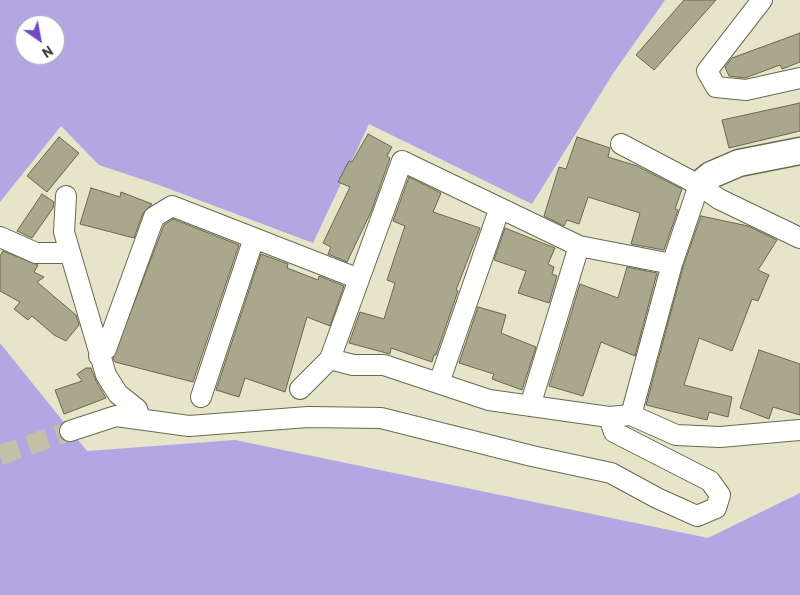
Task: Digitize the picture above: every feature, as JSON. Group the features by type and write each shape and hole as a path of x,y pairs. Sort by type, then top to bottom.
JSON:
{"street":[{"path":"762,0 707,71 716,87 746,90 800,78"},
{"path":"621,144 699,185 719,200 800,238"},
{"path":"631,415 672,264 699,185 711,175 739,163 800,151"},
{"path":"300,389 330,359 402,161 499,210 579,246 672,264"},
{"path":"66,196 64,232 99,356 106,375 118,394 137,409 140,419"},
{"path":"99,356 106,349 154,217 172,206 359,278"},
{"path":"439,384 499,210"},
{"path":"0,237 36,254 70,253"},
{"path":"200,397 254,238"},
{"path":"530,406 579,246"},
{"path":"330,359 352,365 384,365 489,400 609,417 631,415 676,435 720,437 800,430"},
{"path":"70,431 116,416 189,426 308,417 382,418 532,456 611,473 657,498 697,516 716,508 720,495 710,481 614,432 609,417"}],"shaded area":[{"path":"0,0 665,0 614,72 532,204 369,124 313,243 159,185 99,165 61,126 0,202"},
{"path":"0,343 87,451 235,440 708,538 800,493 800,595 0,595"}],"building":[{"path":"684,0 716,0 654,70 636,55"},
{"path":"800,33 800,62 782,69 780,65 745,78 729,76 725,67 732,58"},
{"path":"800,103 800,131 729,148 722,120"},
{"path":"368,134 392,147 387,156 390,158 371,212 347,262 328,254 331,247 323,243 350,187 338,182 349,161 352,162"},
{"path":"59,137 79,153 47,192 27,176"},
{"path":"577,137 610,148 608,157 637,166 682,189 675,209 678,210 664,250 631,244 640,213 588,197 579,224 567,220 564,226 544,216 559,167 566,169"},
{"path":"409,177 441,193 433,212 480,228 456,290 458,291 432,362 391,348 390,354 349,343 360,312 384,319 395,283 387,280 405,226 393,221"},
{"path":"91,188 120,197 121,192 152,204 143,213 134,238 80,224"},
{"path":"42,194 54,202 53,208 32,238 17,231"},
{"path":"701,216 748,226 777,240 758,270 769,275 758,301 752,299 732,351 699,338 684,385 732,397 728,417 709,412 707,420 646,405 683,267"},
{"path":"173,219 239,245 193,382 115,362 113,358 164,225"},
{"path":"505,228 555,248 548,264 554,267 552,274 557,276 549,303 518,293 526,271 494,260"},
{"path":"3,251 38,265 34,272 44,277 37,282 76,315 79,325 66,341 54,335 32,316 28,320 14,309 20,302 0,291 0,256"},
{"path":"261,254 288,264 287,268 318,280 319,276 344,286 330,326 307,317 285,392 245,378 239,397 216,390"},
{"path":"627,267 657,273 635,356 601,342 583,396 549,386 580,284 618,298"},
{"path":"478,307 506,315 501,333 536,347 522,390 492,379 494,374 459,363"},
{"path":"759,350 800,364 800,415 773,407 769,419 740,408"},
{"path":"86,368 91,368 106,398 64,414 55,390 82,381 77,374"}],"tunnel":[{"path":"0,455 70,431"}]}
